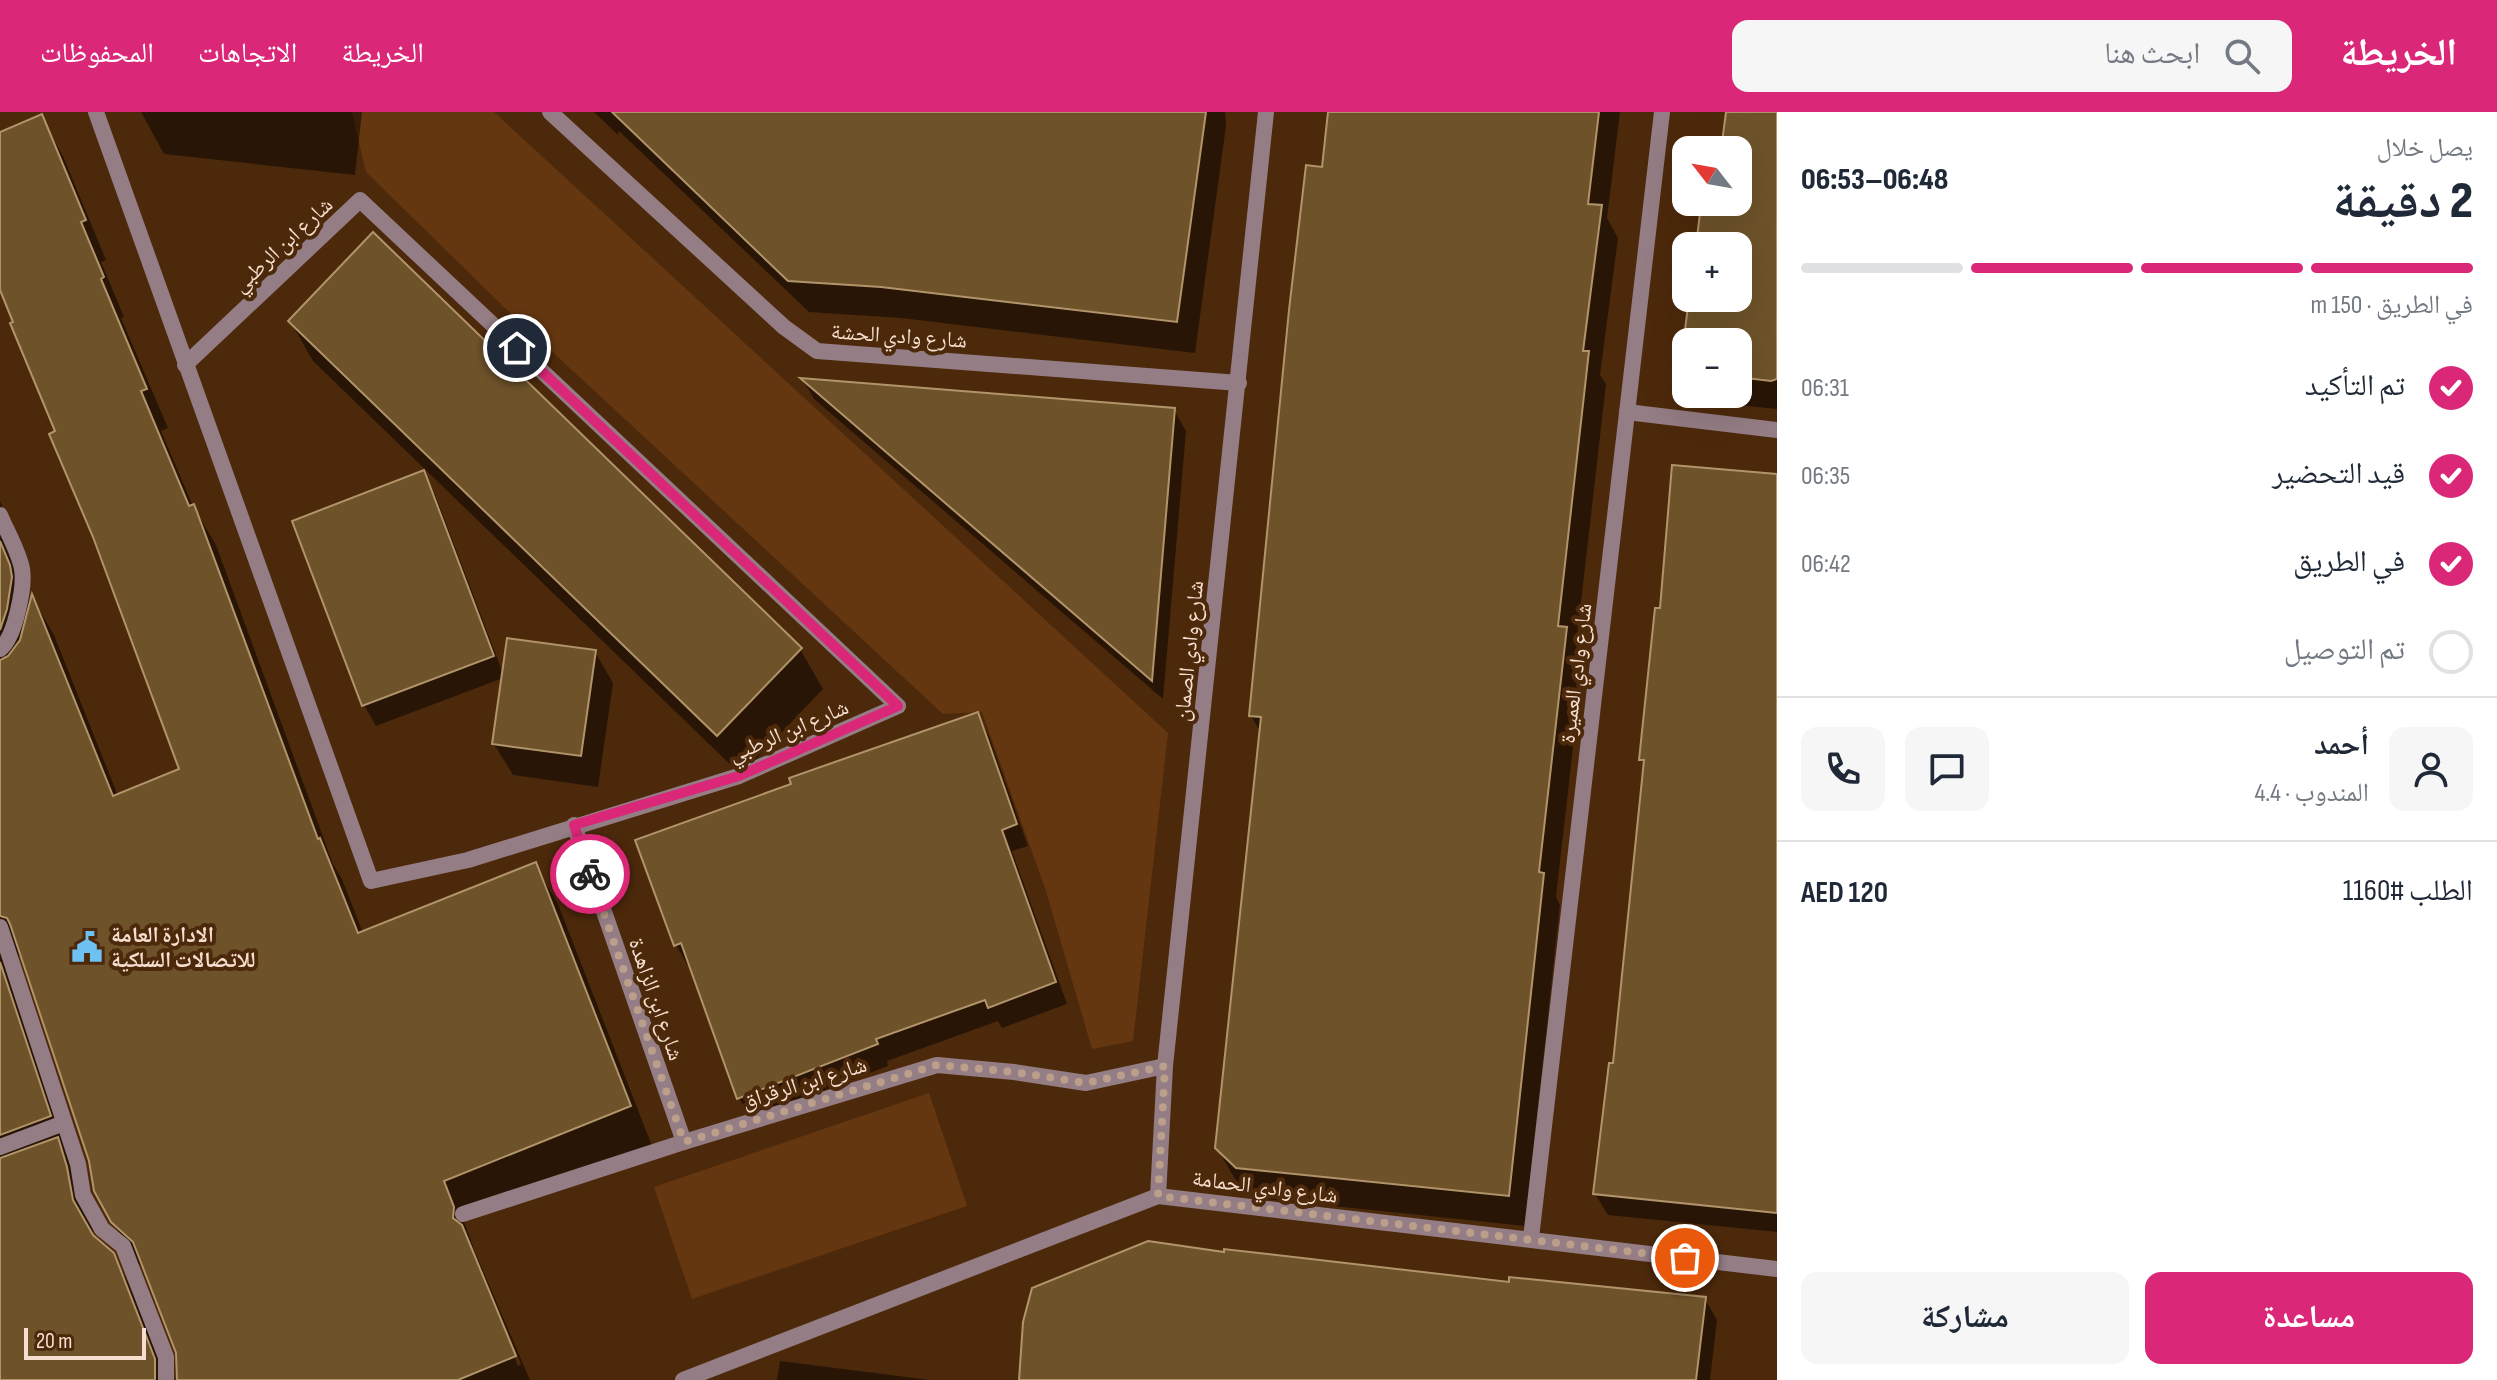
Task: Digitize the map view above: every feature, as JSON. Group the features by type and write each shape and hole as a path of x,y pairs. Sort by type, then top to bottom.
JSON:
{"street":[{"name":"شارع ابن الرطبي","path":"96,112 185,365 371,881 468,860 739,776 898,706 360,200 185,365"},
{"name":"شارع وادي الحشة","path":"550,112 784,327 817,351 1239,383"},
{"name":"شارع وادي الصمان","path":"1158,1196 1165,1066 1266,112"},
{"name":"شارع وادي العميرة","path":"1531,1238 1662,112"},
{"path":"1627,412 1777,430"},
{"path":"0,515 22,570 16,619 6,644 0,649"},
{"name":"شارع ابن الزاهدة","path":"574,825 684,1142"},
{"path":"0,927 78,1164 83,1195 102,1229 123,1246 166,1357 166,1380"},
{"name":"شارع ابن الرقراق","path":"463,1214 684,1142 937,1065 1086,1083 1165,1066"},
{"path":"0,1147 64,1123"},
{"name":"شارع وادي الحمامة","path":"683,1380 1158,1196 1777,1269"}],"shaded area":[{"path":"352,112 494,112 1168,733 1133,1041 1092,1049 1046,891 982,712 943,714 504,307 366,172"},
{"path":"929,1093 967,1206 692,1299 654,1187"}],"building":[{"path":"612,112 1206,112 1177,322 881,287 788,281"},
{"path":"1328,112 1599,112 1588,204 1602,205 1583,351 1589,351 1558,626 1567,627 1539,872 1544,873 1509,1196 1236,1168 1215,1148 1261,717 1249,716 1289,310 1306,165 1322,167"},
{"path":"1726,112 1777,112 1777,379 1771,381 1752,379 1752,328 1685,328 1687,312 1752,312 1752,232 1698,232 1700,216 1752,216 1752,136 1723,136"},
{"path":"42,114 86,220 81,222 104,277 101,279 147,389 141,391 189,506 194,504 318,839 358,933 536,862 631,1106 444,1181 454,1207 453,1218 462,1225 516,1356 458,1380 177,1380 176,1353 133,1242 111,1222 94,1191 89,1161 10,924 7,918 0,916 0,660 8,656 20,640 32,594 113,796 179,769 93,537 49,434 55,431 10,323 13,322 0,290 0,132"},
{"path":"373,232 802,648 717,736 288,321"},
{"path":"800,378 1175,408 1152,681"},
{"path":"1672,465 1777,474 1777,1213 1593,1194 1609,1063 1613,1063 1644,760 1639,760 1655,608 1660,608"},
{"path":"424,470 494,656 362,706 292,521"},
{"path":"0,541 12,577 0,630"},
{"path":"507,638 596,650 581,756 492,744"},
{"path":"978,712 1017,824 1002,830 1056,982 988,1008 985,1000 876,1039 878,1044 737,1099 681,943 674,946 635,840 791,784 789,778"},
{"path":"0,962 51,1116 0,1135"},
{"path":"58,1137 73,1200 93,1235 114,1253 155,1359 155,1380 0,1380 0,1158"},
{"path":"1148,1241 1509,1282 1509,1277 1706,1297 1696,1380 1019,1380 1023,1322 1032,1288"}],"way so far":[{"path":"590,874 684,1142 937,1065 1086,1083 1165,1066 1158,1196 1685,1258"}],"place":[{"name":"الادارة العامة للاتصالات السلكية","path":"87,947"}],"route":[{"path":"517,348 898,706 739,776 574,825 590,874"}]}
